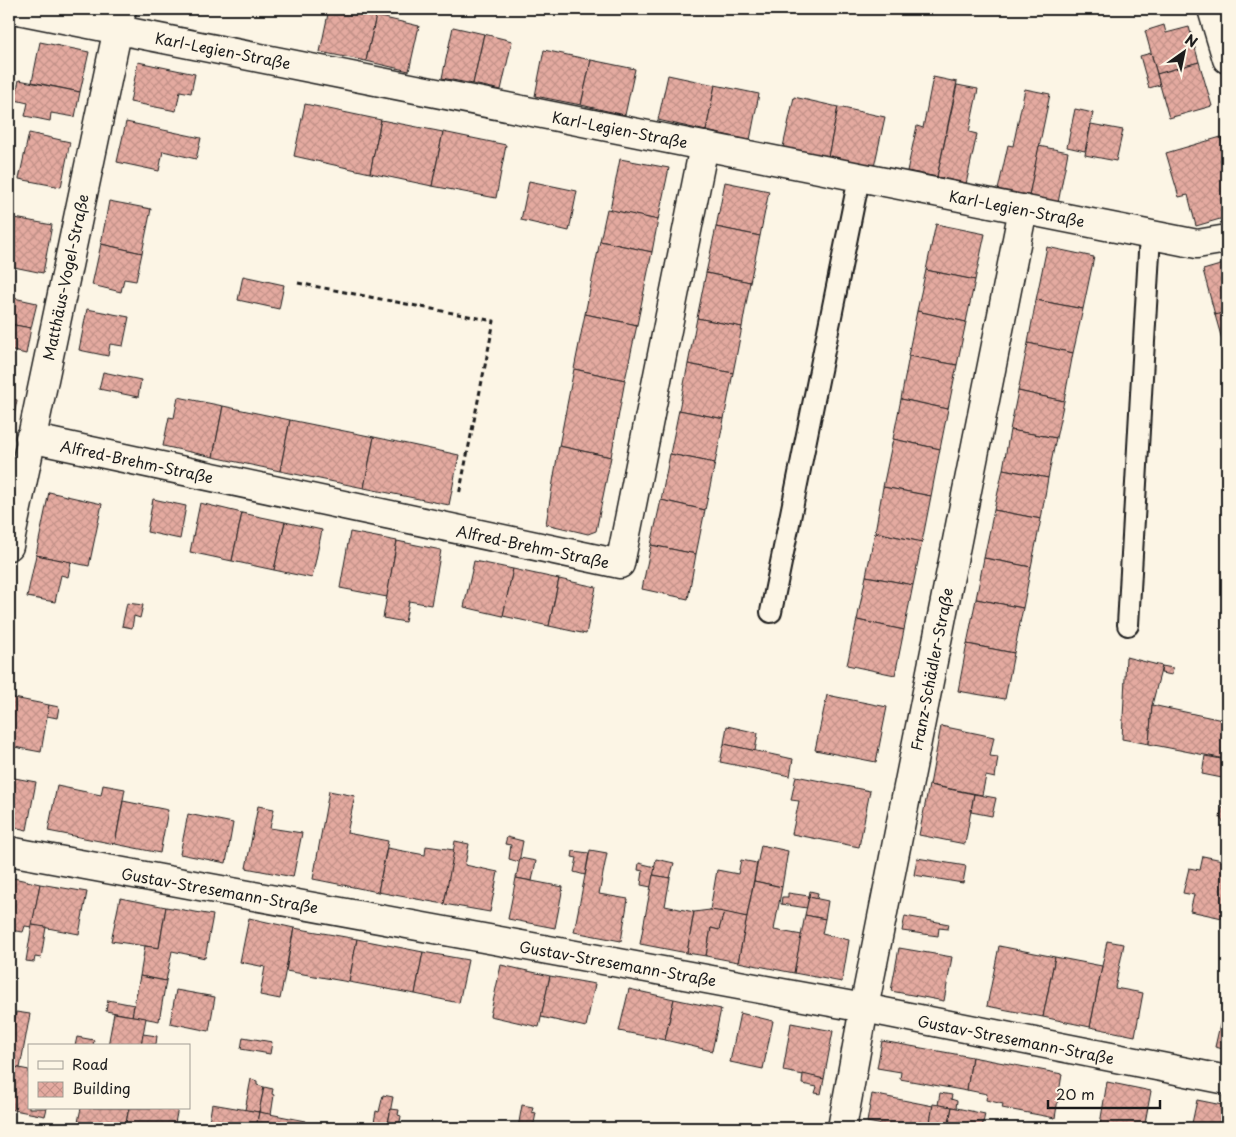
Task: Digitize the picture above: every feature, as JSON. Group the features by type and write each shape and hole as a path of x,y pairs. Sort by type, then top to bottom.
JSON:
{"street":[{"name":"Karl-Legien-Straße","path":"12,9 120,19 704,146 1197,244 1227,239"},
{"path":"1212,9 1227,59"},
{"name":"Matthäus-Vogel-Straße","path":"9,542 120,19"},
{"name":"Alfred-Brehm-Straße","path":"30,438 620,564 704,146"},
{"name":"Franz-Schädler-Straße","path":"842,1128 864,1008 1023,209"},
{"name":"Gustav-Stresemann-Straße","path":"9,851 864,1008 1227,1080"}],"lane":[{"path":"771,612 859,178"},
{"path":"1128,625 1150,235"}],"path":[{"path":"298,283 494,321 452,529"}],"building":[{"path":"329,9 342,9 376,16 366,61 320,52"},
{"path":"376,16 419,26 409,71 366,61"},
{"path":"1164,25 1166,33 1189,27 1199,62 1157,74 1145,31"},
{"path":"453,27 484,34 473,84 442,78"},
{"path":"484,34 512,41 501,90 473,84"},
{"path":"40,42 89,52 80,92 32,82"},
{"path":"544,50 591,60 581,105 535,96"},
{"path":"1151,53 1160,85 1149,88 1140,56"},
{"path":"591,60 635,69 625,115 581,105"},
{"path":"138,62 195,74 191,93 180,91 176,111 130,102"},
{"path":"1199,62 1212,106 1169,118 1157,74"},
{"path":"668,75 715,85 706,131 658,120"},
{"path":"933,77 957,82 937,177 907,171 917,126 923,128"},
{"path":"19,80 80,92 75,117 51,113 50,121 25,116 28,103 15,100"},
{"path":"715,85 759,94 750,140 706,131"},
{"path":"957,85 978,89 969,132 977,134 966,184 937,177"},
{"path":"1025,89 1050,94 1029,196 998,190 1008,145 1013,146"},
{"path":"794,97 838,107 828,157 783,147"},
{"path":"305,104 381,120 370,173 294,156"},
{"path":"838,107 885,117 874,167 828,157"},
{"path":"1075,109 1093,113 1085,151 1067,147"},
{"path":"9,114 14,115 12,130 9,129"},
{"path":"381,120 443,132 432,186 370,173"},
{"path":"126,122 201,138 196,159 163,151 159,171 117,162"},
{"path":"1091,124 1123,130 1116,161 1085,155"},
{"path":"443,132 506,145 496,198 432,186"},
{"path":"29,133 70,142 61,187 19,179"},
{"path":"1221,137 1227,160 1227,217 1196,226 1188,195 1179,197 1166,153"},
{"path":"1039,146 1068,152 1058,203 1029,196"},
{"path":"620,159 669,168 658,220 610,210"},
{"path":"529,181 577,191 569,231 521,220"},
{"path":"725,182 769,191 760,236 716,227"},
{"path":"109,201 151,209 142,253 101,244"},
{"path":"607,209 658,220 652,252 600,241"},
{"path":"15,218 52,225 43,273 9,266 9,239 11,239"},
{"path":"936,224 985,234 975,280 926,270"},
{"path":"716,227 760,236 750,282 706,273"},
{"path":"600,241 652,252 637,325 585,314"},
{"path":"101,244 142,253 136,281 124,279 121,292 92,285"},
{"path":"1047,247 1094,257 1083,309 1036,300"},
{"path":"1227,263 1227,312 1215,315 1203,270"},
{"path":"926,270 975,280 966,322 917,311"},
{"path":"706,273 750,282 742,327 697,318"},
{"path":"243,276 284,285 279,309 238,300"},
{"path":"9,297 37,303 31,328 9,324"},
{"path":"1036,300 1083,309 1073,353 1028,343"},
{"path":"87,309 129,317 123,346 110,344 108,356 79,350"},
{"path":"917,311 966,322 957,365 908,356"},
{"path":"1227,312 1227,357 1215,315"},
{"path":"585,314 637,325 625,380 574,369"},
{"path":"697,318 742,327 733,373 688,364"},
{"path":"9,324 31,328 26,354 9,350"},
{"path":"1028,343 1073,353 1064,401 1018,391"},
{"path":"909,356 957,365 948,409 901,399"},
{"path":"688,364 733,373 724,419 679,410"},
{"path":"574,369 625,380 611,457 559,446"},
{"path":"103,372 141,380 138,397 99,389"},
{"path":"1018,391 1064,401 1056,438 1010,430"},
{"path":"178,397 223,406 213,457 163,446 169,417 174,418"},
{"path":"9,398 17,400 9,442"},
{"path":"901,399 948,409 940,449 893,439"},
{"path":"223,406 290,420 280,471 213,457"},
{"path":"679,410 724,419 715,463 670,454"},
{"path":"290,420 374,437 364,488 280,471"},
{"path":"1010,430 1056,438 1048,478 1003,469"},
{"path":"374,437 459,455 449,505 364,488"},
{"path":"893,439 940,449 931,496 883,487"},
{"path":"559,446 611,457 596,531 588,534 546,524"},
{"path":"670,454 715,463 705,510 661,500"},
{"path":"1003,469 1048,478 1041,519 994,510"},
{"path":"883,487 931,496 922,542 875,532"},
{"path":"49,492 102,504 89,566 36,555"},
{"path":"153,499 186,506 180,539 147,532"},
{"path":"661,500 705,510 696,554 651,545"},
{"path":"200,503 242,513 232,561 190,552"},
{"path":"994,510 1041,519 1031,567 984,558"},
{"path":"242,513 285,522 274,570 232,561"},
{"path":"285,522 322,530 312,578 274,570"},
{"path":"350,532 397,541 387,597 340,588"},
{"path":"875,532 922,542 913,585 866,576"},
{"path":"397,541 441,550 431,605 409,601 405,622 383,618"},
{"path":"651,545 696,554 688,599 642,589"},
{"path":"36,555 71,562 68,577 61,575 55,602 27,597"},
{"path":"984,558 1031,567 1023,608 976,599"},
{"path":"474,561 513,569 503,616 464,607"},
{"path":"513,569 559,579 549,626 503,616"},
{"path":"866,576 913,585 904,630 857,620"},
{"path":"559,579 596,587 586,634 549,626"},
{"path":"976,599 1023,608 1014,653 967,644"},
{"path":"127,603 143,605 140,618 134,616 132,628 122,626"},
{"path":"857,620 904,630 895,675 847,665"},
{"path":"967,644 1014,653 1005,699 958,691"},
{"path":"1126,657 1162,666 1152,705 1149,744 1122,739"},
{"path":"1162,666 1173,668 1172,675 1161,673"},
{"path":"827,695 887,707 876,762 815,750"},
{"path":"9,697 49,705 41,752 9,746"},
{"path":"49,705 59,707 57,718 47,716"},
{"path":"1152,705 1227,721 1225,759 1149,744"},
{"path":"727,726 758,733 755,751 724,744"},
{"path":"941,726 994,737 990,756 998,757 995,778 986,776 982,795 930,785"},
{"path":"724,744 793,759 790,776 720,762"},
{"path":"1205,756 1227,760 1227,779 1202,774"},
{"path":"796,776 870,791 859,847 792,834 799,801 791,800"},
{"path":"9,777 36,782 27,830 9,826"},
{"path":"103,785 125,789 115,844 48,831 57,786 101,795"},
{"path":"929,785 974,794 965,844 919,835"},
{"path":"329,791 355,796 347,833 388,841 378,892 313,879"},
{"path":"974,794 996,798 992,816 971,812"},
{"path":"123,801 168,810 160,853 115,844"},
{"path":"258,806 274,809 270,828 302,833 293,877 246,868"},
{"path":"1227,806 1227,827 1220,818 1222,808"},
{"path":"188,814 233,823 226,863 180,854"},
{"path":"507,837 523,841 519,862 509,859 511,845 505,844"},
{"path":"455,841 469,844 465,865 498,872 490,912 444,904"},
{"path":"761,845 788,851 782,887 754,881"},
{"path":"426,846 454,850 444,904 378,892 387,848 425,855"},
{"path":"590,850 607,853 599,894 628,899 621,941 574,932"},
{"path":"573,851 589,853 585,875 574,872 577,858 572,857"},
{"path":"1203,856 1227,861 1227,919 1190,911 1194,895 1183,893 1189,868 1200,870"},
{"path":"520,858 536,861 532,881 516,878"},
{"path":"917,858 966,866 963,883 914,875"},
{"path":"656,859 674,863 670,878 653,875"},
{"path":"741,860 757,863 747,917 710,910 717,870 738,874"},
{"path":"639,863 655,867 651,887 641,885 643,871 638,870"},
{"path":"653,875 670,878 665,906 694,912 687,953 640,944"},
{"path":"9,877 40,884 32,927 25,926 23,932 9,930"},
{"path":"516,878 563,887 555,928 508,919"},
{"path":"754,881 782,887 774,930 802,935 794,973 738,962"},
{"path":"40,884 87,892 79,934 32,925"},
{"path":"810,891 818,893 817,899 809,897"},
{"path":"788,893 809,896 807,908 781,904 782,897 788,897"},
{"path":"809,897 828,901 825,919 805,915"},
{"path":"120,898 166,907 159,948 111,941"},
{"path":"166,907 213,915 205,958 172,951 166,981 140,976 145,946 159,948"},
{"path":"710,910 724,912 719,930 711,928 706,956 687,953 694,912"},
{"path":"724,912 747,917 738,962 706,956 711,928 719,930"},
{"path":"805,915 825,919 822,934 849,940 842,982 794,973"},
{"path":"905,916 949,924 948,929 939,928 938,936 902,931"},
{"path":"249,918 294,928 280,999 260,995 265,967 240,962"},
{"path":"32,925 46,927 41,958 35,957 34,962 26,961"},
{"path":"294,928 357,939 349,982 286,971"},
{"path":"357,939 423,952 415,994 349,982"},
{"path":"1107,941 1124,944 1115,988 1143,993 1135,1036 1090,1027"},
{"path":"999,946 1055,957 1043,1017 987,1006"},
{"path":"899,948 952,957 944,1001 891,991"},
{"path":"423,952 468,960 459,1003 415,994"},
{"path":"1055,957 1102,966 1090,1027 1043,1017"},
{"path":"501,965 550,976 539,1027 490,1016"},
{"path":"140,976 166,981 159,1021 132,1016"},
{"path":"550,976 595,984 586,1027 541,1017"},
{"path":"629,989 674,999 665,1040 619,1031"},
{"path":"176,990 215,997 209,1031 170,1023"},
{"path":"1227,994 1227,1050 1215,1047"},
{"path":"674,999 721,1009 712,1051 665,1040"},
{"path":"108,1000 134,1005 132,1016 106,1011"},
{"path":"16,1012 30,1014 20,1068 9,1066 9,1050"},
{"path":"114,1013 146,1018 141,1044 108,1044"},
{"path":"740,1013 773,1021 763,1069 730,1062"},
{"path":"791,1023 833,1031 824,1079 783,1071"},
{"path":"143,1034 157,1036 156,1044 141,1044"},
{"path":"77,1037 94,1040 93,1044 75,1044"},
{"path":"243,1037 272,1042 270,1054 241,1049"},
{"path":"882,1041 972,1057 967,1091 900,1079 901,1072 877,1068"},
{"path":"972,1057 1062,1074 1055,1118 1002,1108 1003,1104 986,1100 987,1094 967,1090"},
{"path":"9,1066 28,1070 28,1110 46,1110 45,1116 9,1109"},
{"path":"803,1074 824,1079 821,1094 815,1093 817,1087 802,1084"},
{"path":"251,1079 257,1081 257,1085 264,1087 259,1112 245,1110"},
{"path":"1107,1082 1151,1091 1144,1128 1121,1128 1100,1124"},
{"path":"264,1087 273,1089 271,1115 259,1112"},
{"path":"940,1093 952,1095 951,1099 957,1101 956,1108 938,1105"},
{"path":"872,1094 933,1106 929,1128 900,1128 867,1122"},
{"path":"383,1095 393,1097 387,1128 373,1128 376,1111 379,1112"},
{"path":"1197,1100 1227,1106 1227,1128 1191,1128"},
{"path":"212,1104 259,1112 256,1128 208,1128"},
{"path":"933,1104 952,1107 948,1128 929,1128"},
{"path":"522,1105 533,1107 532,1112 536,1113 533,1128 518,1128"},
{"path":"952,1107 985,1114 982,1128 949,1123"},
{"path":"391,1109 399,1110 398,1115 401,1116 399,1128 387,1128"},
{"path":"81,1110 129,1110 125,1128 78,1122"},
{"path":"129,1110 178,1110 174,1128 125,1128"},
{"path":"259,1112 306,1121 305,1128 256,1128"}]}
